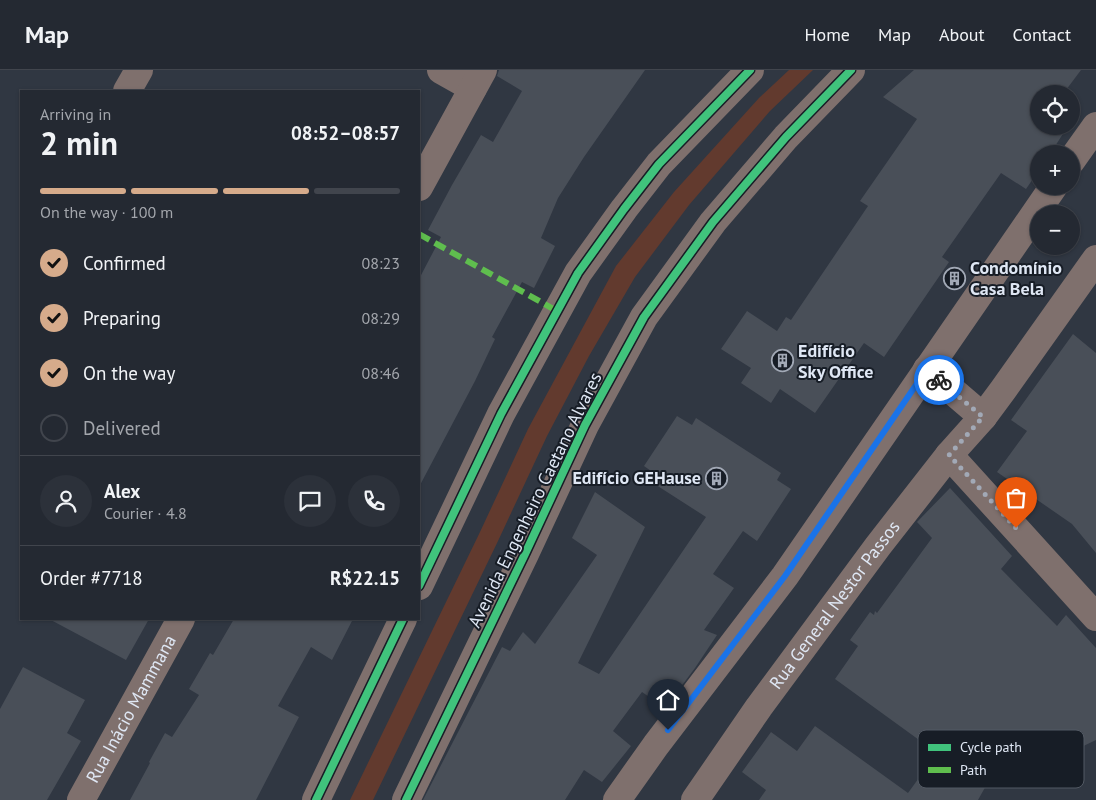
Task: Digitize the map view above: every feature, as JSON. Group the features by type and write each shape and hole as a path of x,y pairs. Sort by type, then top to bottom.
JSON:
{"street":[{"path":"128,90 139,70"},
{"path":"420,185 478,79 441,70"},
{"path":"420,584 501,414 578,273 624,209 660,164 750,70"},
{"name":"Avenida Engenheiro Caetano Alvares","path":"406,800 585,425 644,317 713,222 786,137 851,70"},
{"path":"1080,148 1096,126"},
{"path":"616,800 785,576 1048,195"},
{"name":"Rua General Nestor Passos","path":"694,800 776,684 878,546 949,455 983,417 1096,259"},
{"path":"927,369 983,417"},
{"path":"949,455 1096,617"},
{"name":"Rua Inácio Mammana","path":"81,800 180,620"},
{"path":"316,800 403,620"}],"shaded area":[{"path":"789,70 813,70 770,111 689,205 635,277 589,356 547,436 373,800 350,800 528,429 616,266 674,192 759,98"}],"building":[{"path":"499,70 645,70 584,157 558,198 541,238 555,246 534,288 522,282 492,337 495,339 475,381 420,485 420,277 441,237 428,230 481,135 493,142 522,91 497,76"},
{"path":"914,70 1081,70 1070,85 1030,85 1030,135 1062,135 1056,145 1030,145 1030,183 1026,189 1001,173 942,257 949,262 884,357 864,343 815,413 780,389 771,403 741,383 751,368 721,349 747,311 777,331 786,317 791,320 868,206 860,201 917,119 883,97"},
{"path":"1073,334 1096,353 1096,553 1072,524 997,472 1027,431 1011,420"},
{"path":"677,416 692,425 696,418 781,473 777,480 791,489 757,541 743,531 713,574 734,588 704,630 717,635 665,708 642,692 613,731 631,746 602,782 584,770 565,800 423,800 502,647 510,651 523,632 535,644 597,555 572,538 595,492 645,527 578,663 599,674 706,517 653,483 658,476 644,466"},
{"path":"950,488 1012,556 1001,569 1057,626 1066,615 1096,648 1096,740 1084,746 1084,730 918,730 918,739 835,679 858,646 850,640 870,612 874,615 875,611 877,613 932,538 917,522"},
{"path":"51,620 148,620 126,660"},
{"path":"233,620 352,620 332,660 311,647 278,706 299,717 256,800 130,800 165,733 172,737 199,695 189,689 210,653 213,655"},
{"path":"23,667 85,700 67,733 81,741 47,800 0,800 0,709"},
{"path":"815,726 908,793 918,779 918,788 985,788 978,800 759,800 766,790 742,772 771,732 797,751"}],"marked path":[{"path":"420,235 557,311"}],"cycle path":[{"path":"420,584 501,414 578,273 659,164 750,70"},
{"path":"406,800 585,425 644,317 713,222 786,137 851,70"},
{"path":"316,800 403,620"}],"way so far":[{"path":"939,380 983,417 949,455 1016,528"}],"place":[{"name":"Condomínio Casa Bela","path":"954,278"},
{"name":"Edifício Sky Office","path":"782,361"},
{"name":"Edifício GEHause","path":"717,478"}],"route":[{"path":"668,730 785,576 927,369 939,380"}]}
